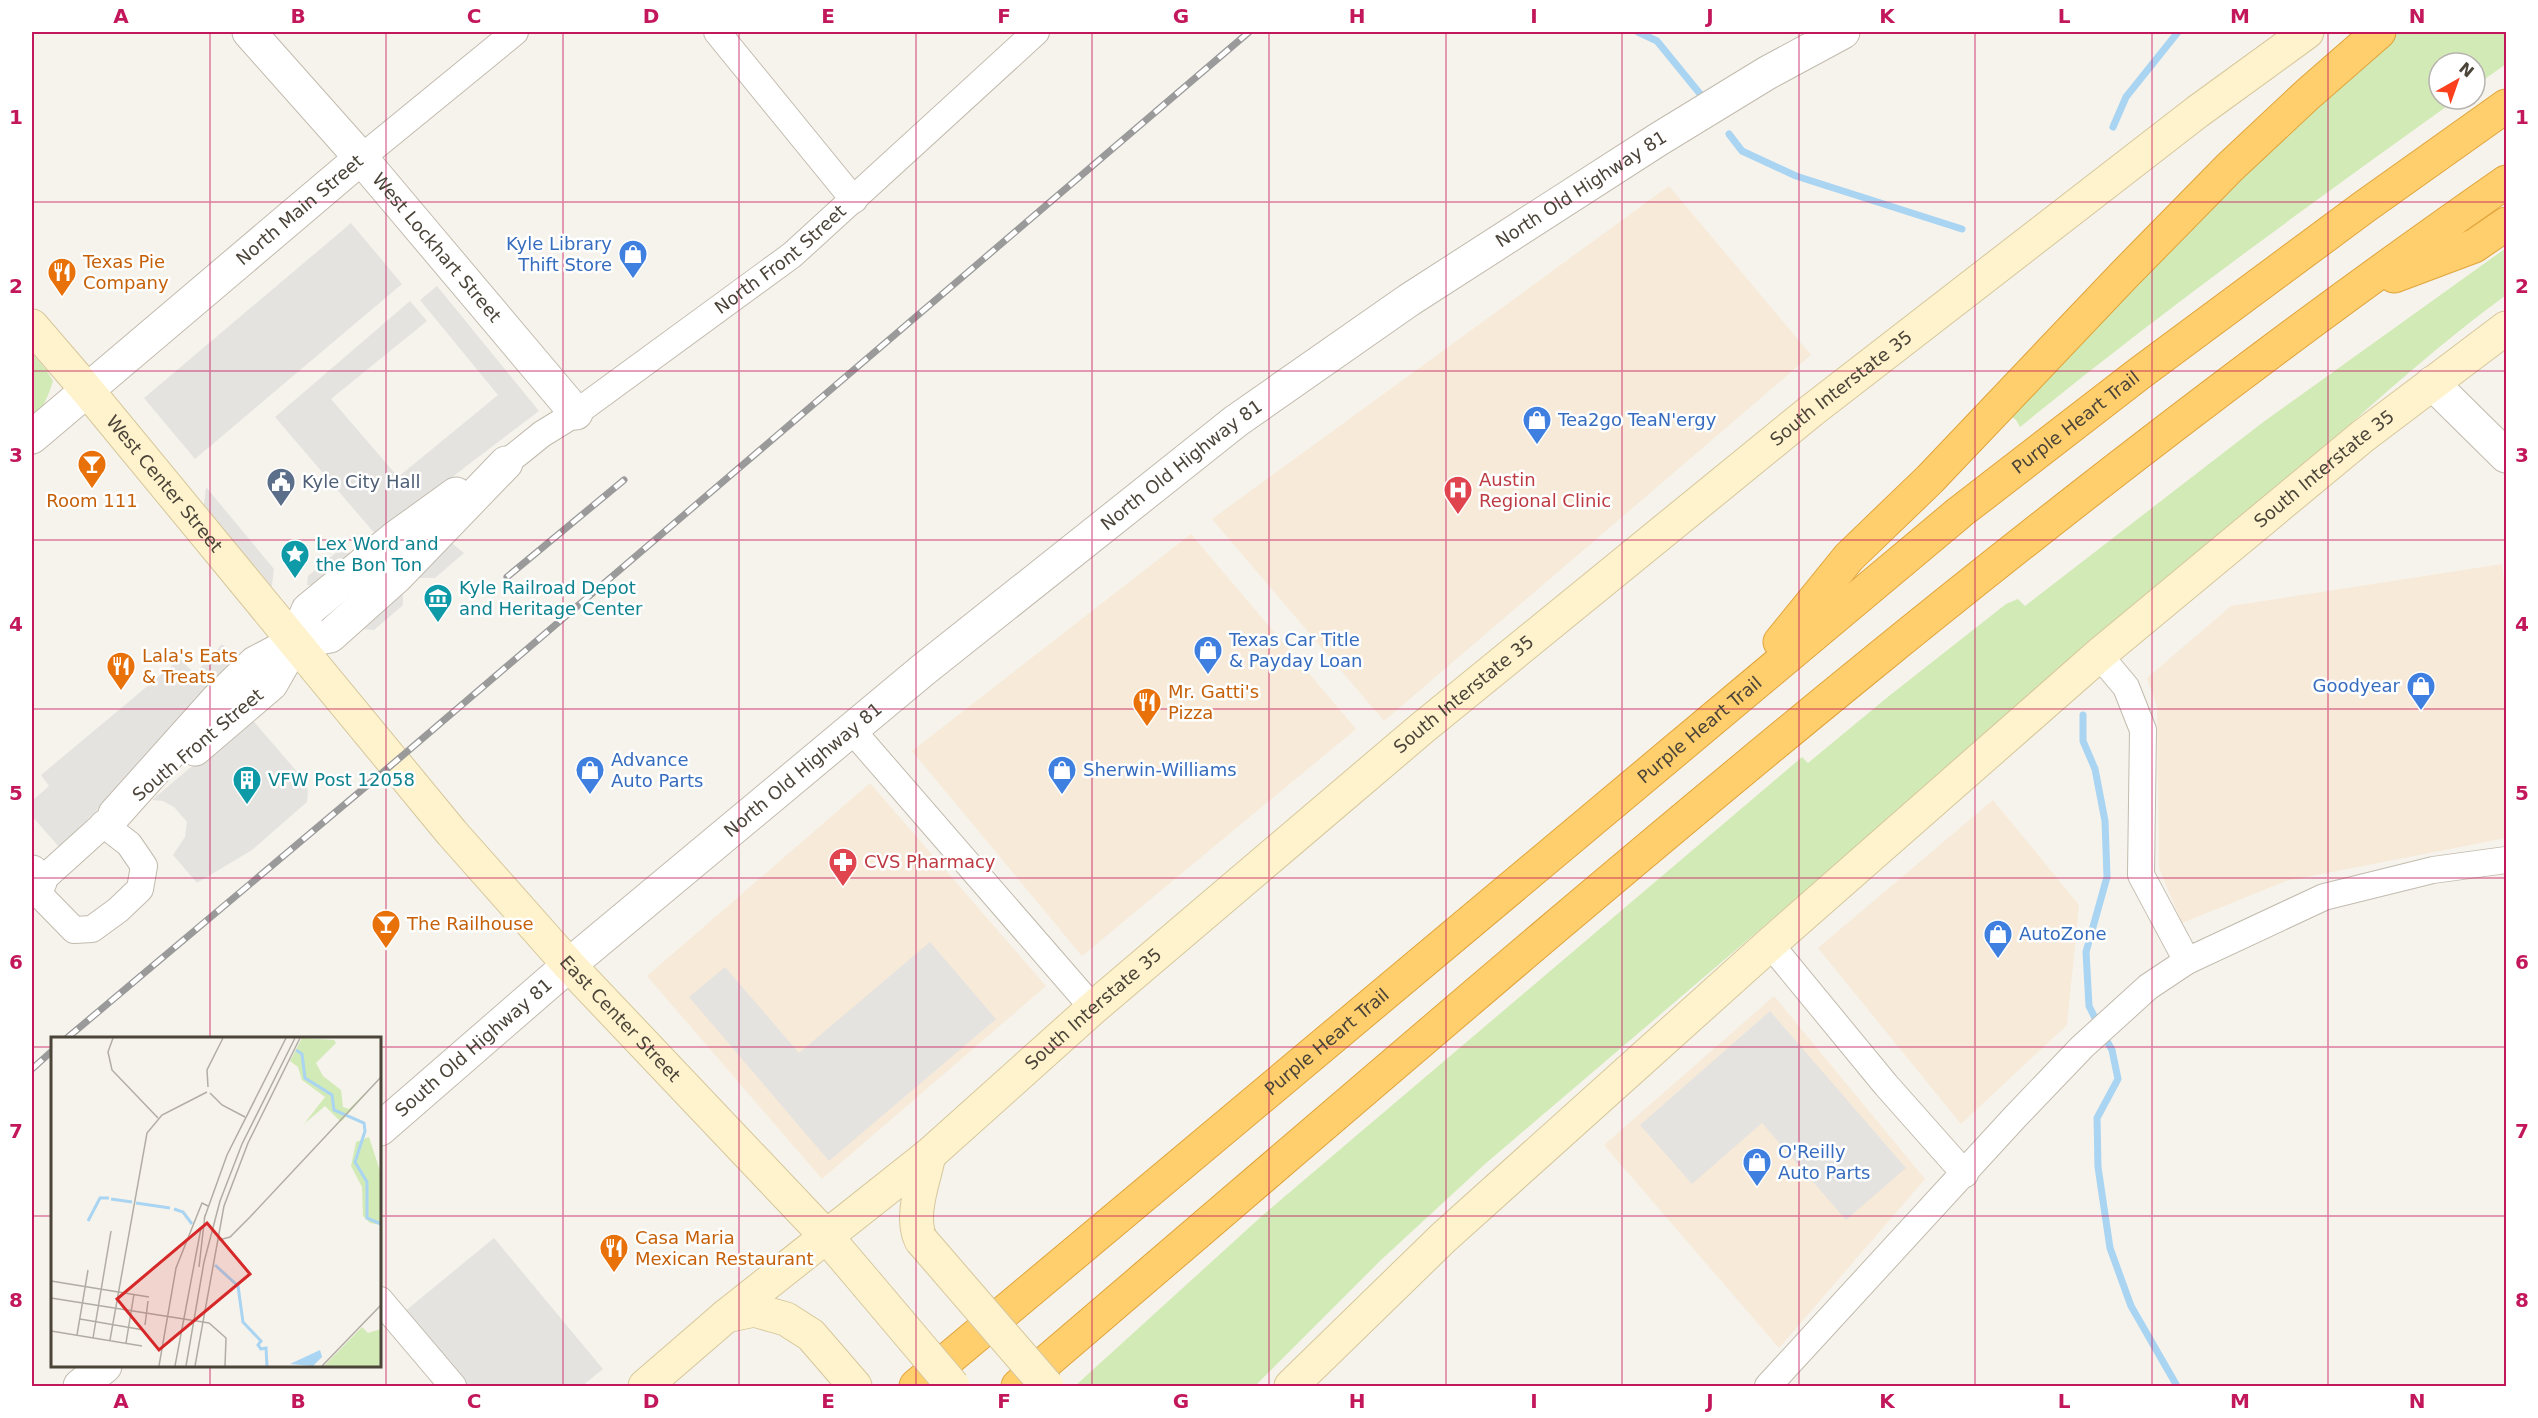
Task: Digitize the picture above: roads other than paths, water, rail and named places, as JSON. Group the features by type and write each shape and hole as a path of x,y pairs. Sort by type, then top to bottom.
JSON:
{"highway":[{"path":"1733,700 1849,556 1930,478 2230,167 2379,32"},
{"name":"Purple Heart Trail","path":"916,1386 1960,512 2131,380 2364,207 2506,106"},
{"path":"1018,1386 1691,813 1866,668 2080,497 2353,291 2506,182"},
{"path":"2353,291 2474,246 2506,224"}],"main road":[{"name":"South Interstate 35","path":"645,1386 726,1316 929,1155 1093,1008 1421,729 1811,411 2197,111 2307,32"},
{"name":"West Center Street","path":"32,326 295,642"},
{"name":"South Interstate 35","path":"1291,1386 1443,1238 1770,944 2099,655 2363,436 2506,328"},
{"name":"East Center Street","path":"295,642 452,833 569,965 826,1236 953,1386"},
{"path":"929,1155 917,1215 918,1234 921,1240 1047,1386"},
{"path":"726,1316 754,1310 786,1319 811,1335 855,1386"}],"street":[{"name":"West Lockhart Street","path":"249,32 361,158 576,413"},
{"name":"North Main Street","path":"32,437 361,158 515,32"},
{"path":"717,32 854,200"},
{"name":"North Front Street","path":"295,642 308,610 395,538 443,502 506,463 542,434 576,413 792,255 1036,32"},
{"name":"North Old Highway 81","path":"569,965 932,662 1236,421 1409,300 1659,139 1767,73 1843,32"},
{"path":"2432,383 2506,456"},
{"name":"South Front Street","path":"34,883 109,819 218,699 255,663 295,642"},
{"path":"2099,655 2126,687 2143,730 2141,875 2187,961"},
{"path":"851,729 1093,1008"},
{"path":"34,883 74,930 92,929 118,910 140,889 144,866 109,819"},
{"path":"1768,1386 2082,1047 2148,987 2187,961 2324,897 2433,870 2506,860"},
{"path":"1770,944 1886,1085 1965,1174"},
{"name":"South Old Highway 81","path":"381,1128 569,965"},
{"path":"381,1301 453,1386"},
{"path":"80,1386 103,1367"}],"waterway":[{"path":"1638,32 1657,41 1701,95"},
{"path":"2113,127 2126,97 2178,32"},
{"path":"1729,134 1742,151 1796,176 1962,229"},
{"path":"2083,715 2083,741 2095,769 2105,821 2107,877 2086,952 2089,1006 2099,1026"},
{"path":"2104,1036 2112,1050 2118,1079 2097,1118 2098,1167 2110,1248 2131,1306 2177,1386"}],"railway":[{"path":"68,1037 395,762 1249,32"},
{"path":"507,577 624,480"},
{"path":"32,1069 51,1052"}],"place":[{"name":"Kyle Library Thift Store","path":"633,280"},
{"name":"Texas Pie Company","path":"62,298"},
{"name":"Tea2go TeaN'ergy","path":"1537,446"},
{"name":"Room 111","path":"92,490"},
{"name":"Kyle City Hall","path":"281,508"},
{"name":"Austin Regional Clinic","path":"1458,516"},
{"name":"Lex Word and the Bon Ton","path":"295,580"},
{"name":"Kyle Railroad Depot and Heritage Center","path":"438,624"},
{"name":"Texas Car Title & Payday Loan","path":"1208,676"},
{"name":"Lala's Eats & Treats","path":"121,692"},
{"name":"Goodyear","path":"2421,712"},
{"name":"Mr. Gatti's Pizza","path":"1147,728"},
{"name":"Advance Auto Parts","path":"590,796"},
{"name":"Sherwin-Williams","path":"1062,796"},
{"name":"VFW Post 12058","path":"247,806"},
{"name":"CVS Pharmacy","path":"843,888"},
{"name":"The Railhouse","path":"386,950"},
{"name":"AutoZone","path":"1998,960"},
{"name":"O'Reilly Auto Parts","path":"1757,1188"},
{"name":"Casa Maria Mexican Restaurant","path":"614,1274"}]}
